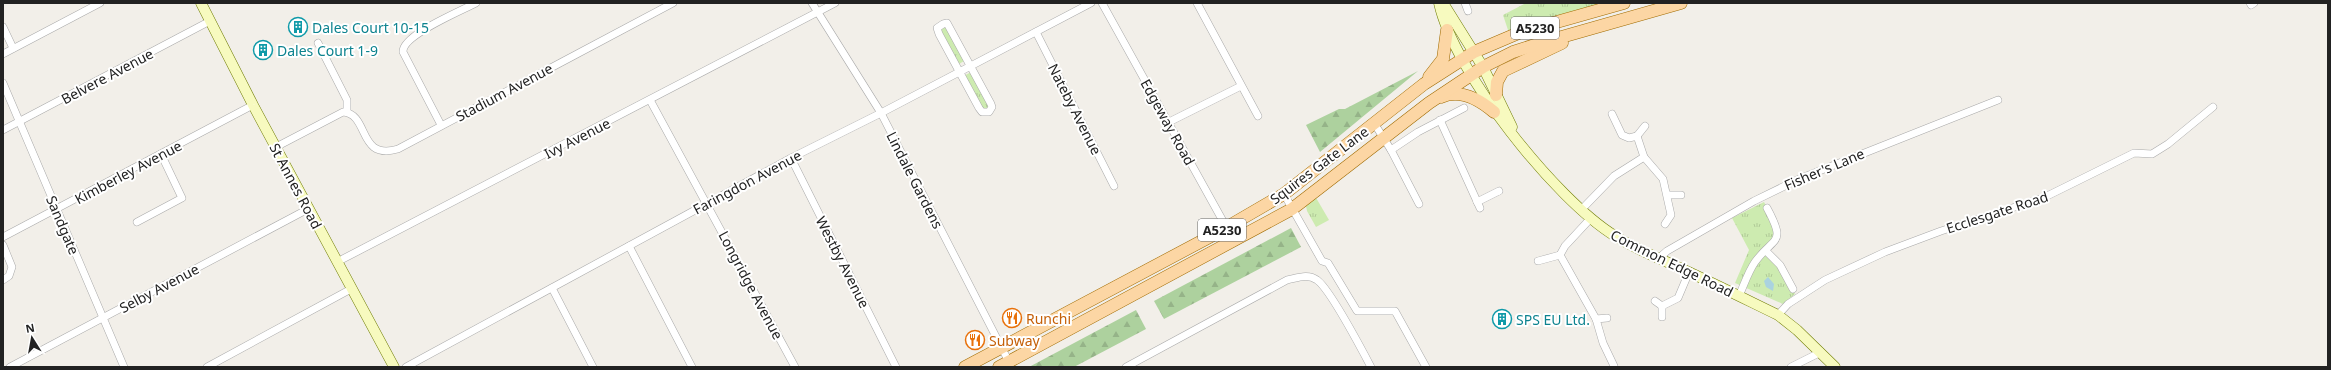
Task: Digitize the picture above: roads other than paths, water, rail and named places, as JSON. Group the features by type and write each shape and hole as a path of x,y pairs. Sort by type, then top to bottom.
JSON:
{"main road":[{"name":"St Annes Road","path":"201,3 308,209 394,367"},
{"name":"Common Edge Road","path":"1439,3 1447,30 1462,59 1494,112 1553,181 1582,209 1616,236 1778,316 1797,330 1836,367"},
{"name":"Common Edge Road","path":"1443,3 1483,67 1520,143"},
{"name":"A5230","path":"1474,52 1521,32 1624,3"},
{"name":"A5230","path":"1472,74 1513,52 1575,32 1681,3"},
{"path":"1424,84 1443,59 1447,30"},
{"path":"1496,95 1497,82 1503,71 1560,44 1575,32"},
{"name":"Squires Gate Lane","path":"966,367 1226,228 1284,194 1424,84 1474,52"},
{"name":"Squires Gate Lane","path":"1004,364 1292,209 1383,137 1472,74"},
{"path":"1429,103 1444,96 1461,95 1478,99 1494,112"}],"street":[{"path":"3,54 100,3"},
{"path":"441,125 405,56 403,47 413,36 476,3"},
{"name":"Stadium Avenue","path":"347,112 354,117 372,146 384,152 405,146 441,125 673,3"},
{"name":"Lindale Gardens","path":"812,3 881,113 1002,348 1004,364"},
{"name":"Ivy Avenue","path":"337,262 835,3"},
{"name":"Faringdon Avenue","path":"406,367 791,158 881,113 970,65 1091,3"},
{"name":"Edgeway Road","path":"1102,3 1167,123 1234,241"},
{"path":"1197,3 1258,116"},
{"path":"1465,3 1468,11"},
{"path":"2250,3 2251,5 2254,3"},
{"name":"Belvere Avenue","path":"3,130 210,21"},
{"path":"947,23 949,26 970,65 991,104 992,107 989,112 982,112 939,34 938,28 943,24 947,23"},
{"path":"3,27 13,48"},
{"name":"Nateby Avenue","path":"1036,32 1114,186"},
{"path":"276,147 342,112 347,112 347,100 318,43"},
{"name":"Sandgate","path":"3,83 124,367"},
{"path":"1167,123 1241,86"},
{"name":"Longridge Avenue","path":"650,100 794,367"},
{"name":"Fisher's Lane","path":"1659,258 1667,251 1754,201 1799,179 1998,100"},
{"name":"Kimberley Avenue","path":"3,237 253,105"},
{"name":"Ecclesgate Road","path":"1778,316 1788,304 1824,280 1885,252 1941,231 2043,198 2134,153 2152,154 2168,144 2213,107"},
{"path":"1391,150 1440,120 1464,108"},
{"path":"1612,114 1622,135 1629,138 1637,136 1645,126"},
{"path":"1440,120 1479,205 1499,191"},
{"path":"1374,123 1391,150 1419,204"},
{"path":"1637,136 1644,157 1660,176 1668,195 1671,215 1665,224"},
{"path":"137,222 182,198 161,154"},
{"path":"1582,209 1614,176 1644,157"},
{"name":"Westby Avenue","path":"791,158 896,367"},
{"path":"1284,194 1322,261 1328,263 1357,310 1396,311 1426,367"},
{"path":"1668,195 1681,195"},
{"path":"1739,296 1755,262 1774,244 1778,233 1768,208"},
{"name":"Selby Avenue","path":"10,367 308,209"},
{"path":"1538,261 1560,255 1565,246 1592,218"},
{"path":"3,245 12,267 9,276 3,280"},
{"path":"629,246 692,367"},
{"path":"1766,251 1780,265 1793,290"},
{"path":"1560,255 1596,319 1603,343 1614,366"},
{"path":"1662,306 1678,298 1689,272"},
{"path":"1126,367 1287,280 1305,275 1317,280 1327,293 1371,367"},
{"path":"552,288 592,367"},
{"path":"207,367 351,289"},
{"path":"1655,301 1662,306"},
{"path":"1662,306 1662,317"},
{"path":"1596,319 1607,318"},
{"path":"1791,367 1821,352"}],"water":[{"path":"1768,277 1774,284 1773,291 1766,287 1764,281"}],"place":[{"name":"Dales Court 10-15","path":"298,27"},
{"name":"Dales Court 1-9","path":"263,50"},
{"name":"Runchi","path":"1012,318"},
{"name":"SPS EU Ltd.","path":"1502,319"},
{"name":"Subway","path":"975,340"}]}
